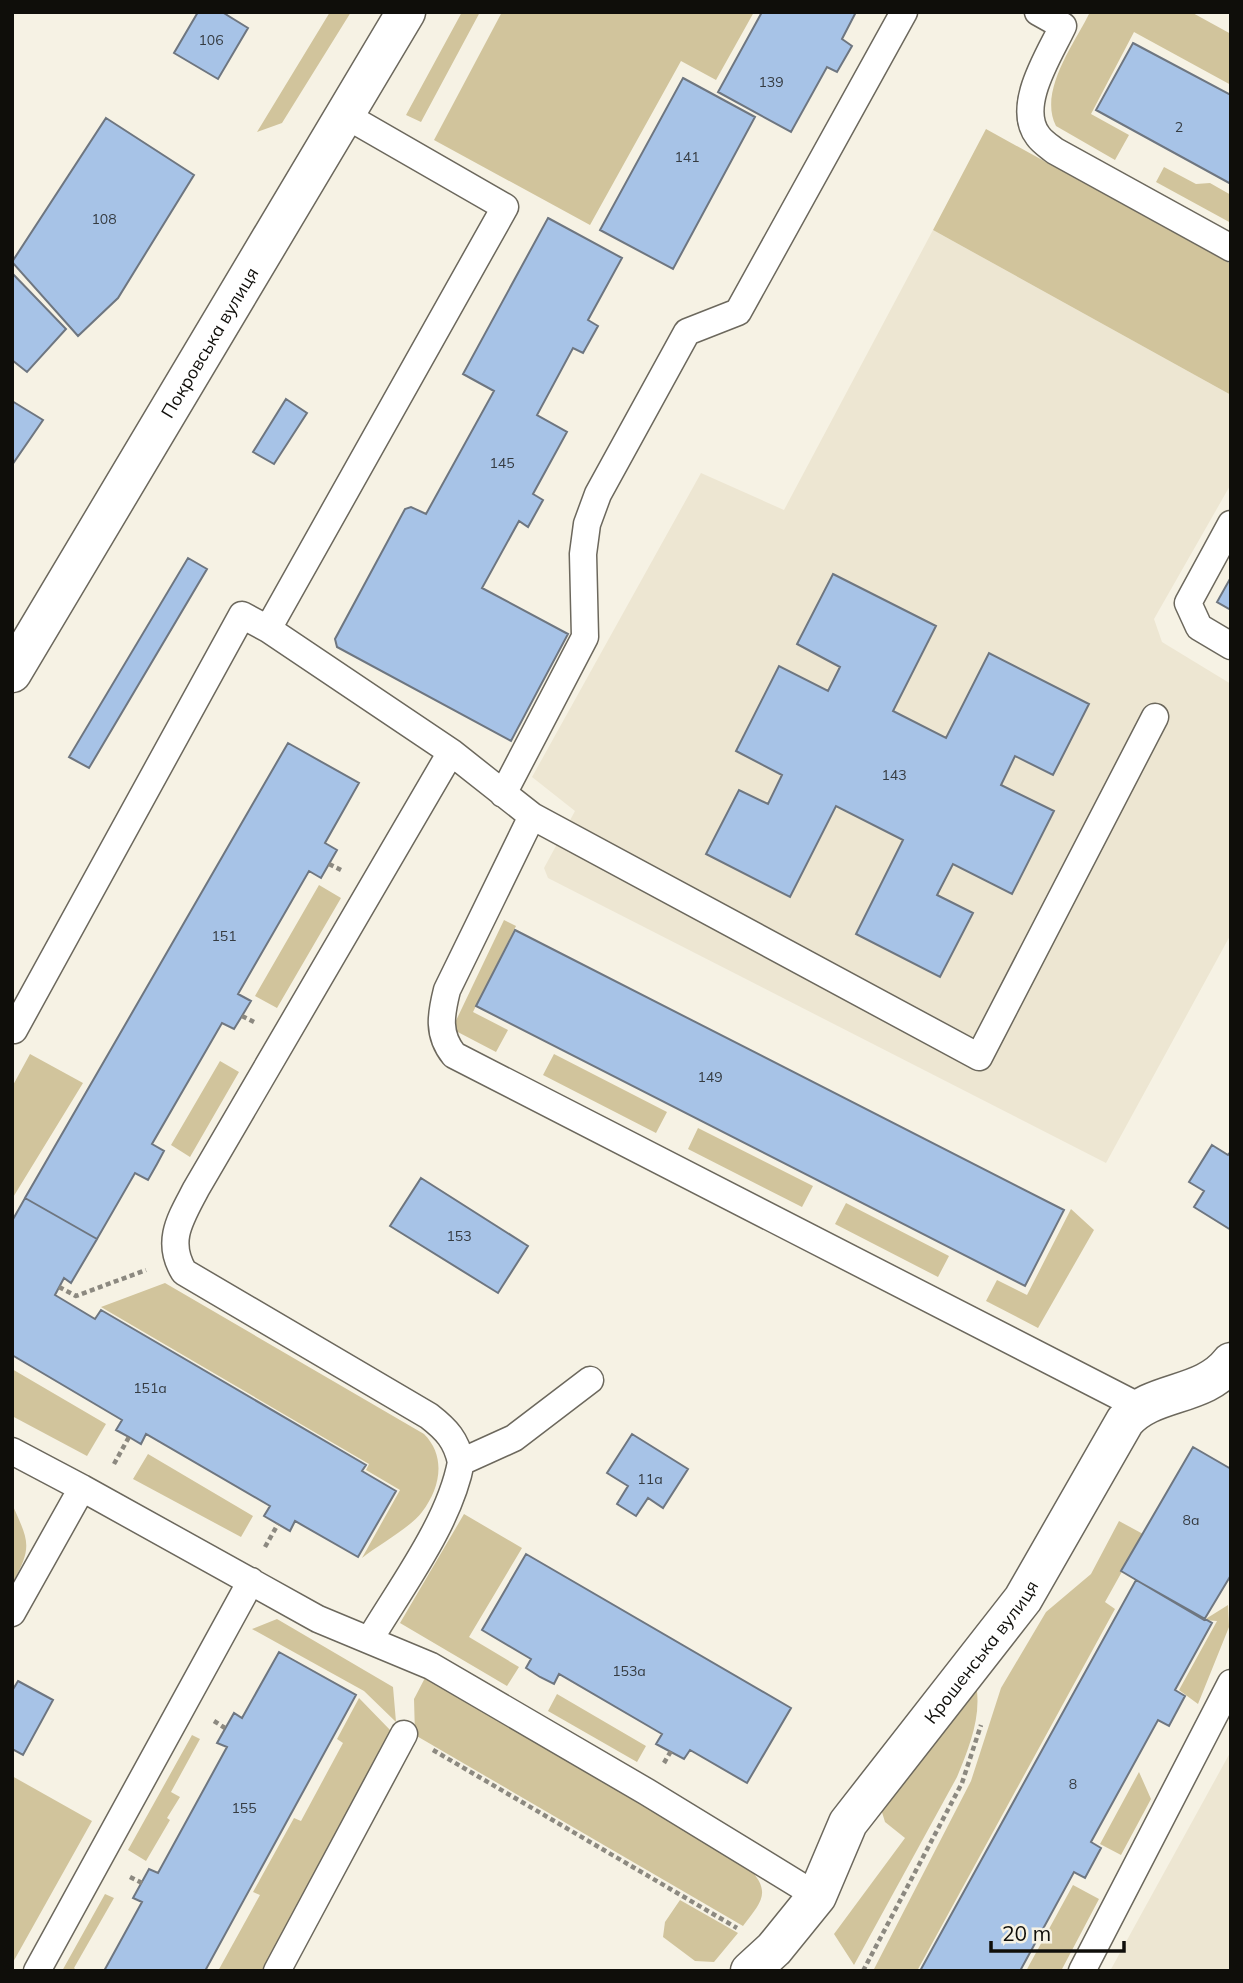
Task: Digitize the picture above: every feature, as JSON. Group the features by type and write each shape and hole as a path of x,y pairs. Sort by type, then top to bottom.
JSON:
{"main road":[{"name":"Покровська вулиця","path":"12,673 406,12"},
{"path":"1138,1406 1206,1384 1231,1362"},
{"name":"Крошенська вулиця","path":"762,1960 817,1896 848,1823 1023,1599 1125,1421 1138,1406"}],"lane":[{"path":"503,794 585,637 583,554 587,524 598,494 687,332 738,312 904,12"},
{"path":"1038,12 1067,19 1035,88 1031,108 1032,123 1038,136 1055,151 1231,248"},
{"path":"268,629 505,207 345,115"},
{"path":"1231,524 1188,603 1199,627 1231,646"},
{"path":"14,1030 242,615 268,629 451,752 532,816 979,1057 1155,717"},
{"path":"370,1639 457,1483 461,1462 457,1445 447,1430 429,1416 184,1272 175,1259 174,1232 196,1189 451,752"},
{"path":"532,816 447,990 441,1031 445,1044 454,1055 1138,1406"},
{"path":"461,1462 514,1438 590,1380"},
{"path":"12,1451 318,1619 431,1666 647,1792 817,1896"},
{"path":"12,1613 82,1488"},
{"path":"37,1971 251,1581"},
{"path":"1082,1971 1231,1683"},
{"path":"276,1971 404,1734"}],"path":[{"path":"59,1287 76,1296 175,1259"},
{"path":"404,1734 762,1960"}],"shaded area":[{"path":"330,12 351,12 282,123 257,132"},
{"path":"462,12 480,12 421,122 406,115"},
{"path":"502,12 754,12 716,80 681,61 590,225 434,140"},
{"path":"1090,12 1191,12 1231,34 1231,85 1134,32 1091,114 1129,135 1115,160 1056,126 1052,112 1055,83"},
{"path":"986,129 1231,264 1231,395 933,230"},
{"path":"1164,167 1196,184 1210,183 1231,195 1231,223 1156,182"},
{"path":"933,230 1231,395 1231,484 1154,619 1162,642 1231,684 1231,934 1106,1163 548,878 544,868 575,811 532,777 701,473 784,510"},
{"path":"319,885 341,898 277,1008 255,996"},
{"path":"504,920 516,926 473,1012 508,1030 496,1052 452,1029"},
{"path":"30,1054 83,1083 12,1199 12,1087"},
{"path":"554,1054 667,1112 656,1133 543,1075"},
{"path":"220,1061 239,1072 190,1157 171,1145"},
{"path":"698,1128 813,1186 802,1207 688,1149"},
{"path":"846,1203 949,1256 938,1277 835,1224"},
{"path":"1071,1209 1094,1230 1038,1328 986,1301 997,1280 1027,1295"},
{"path":"165,1283 424,1434 436,1452 438,1472 433,1492 417,1518 362,1558 400,1490 366,1470 369,1464 101,1307"},
{"path":"12,1369 106,1424 87,1456 12,1416"},
{"path":"148,1454 253,1516 241,1537 133,1479"},
{"path":"12,1504 25,1536 26,1552 12,1584"},
{"path":"464,1514 522,1548 469,1637 519,1667 507,1686 400,1623"},
{"path":"1119,1521 1143,1534 1105,1602 1115,1609 917,1971 873,1971 971,1781 1001,1688 1046,1612 1091,1574"},
{"path":"1228,1605 1229,1627 1198,1704 1179,1690 1217,1621 1204,1620"},
{"path":"277,1619 393,1687 396,1722 364,1691 252,1629"},
{"path":"426,1676 748,1867 762,1890 755,1910 743,1926 415,1735 414,1699"},
{"path":"976,1685 976,1720 957,1777 854,1965 834,1934 905,1838 885,1822 881,1809"},
{"path":"557,1694 646,1746 637,1762 548,1711"},
{"path":"359,1698 392,1732 263,1971 218,1971 260,1895 253,1892 294,1818 301,1821 343,1743 337,1739"},
{"path":"192,1735 200,1739 171,1792 180,1797 146,1861 128,1850"},
{"path":"1231,1751 1231,1971 1110,1971"},
{"path":"1139,1772 1151,1799 1121,1855 1100,1844"},
{"path":"12,1776 92,1821 12,1964"},
{"path":"1073,1885 1099,1899 1061,1971 1026,1971"},
{"path":"105,1894 114,1898 74,1968 77,1971 62,1971"},
{"path":"680,1900 738,1933 714,1962 695,1961 663,1937 665,1922"}],"building":[{"path":"198,12 222,12 248,28 218,79 174,53"},
{"path":"762,12 856,12 842,39 852,46 837,72 827,67 791,132 718,92"},
{"path":"1133,43 1231,95 1231,184 1096,110"},
{"path":"683,78 755,117 673,269 600,230"},
{"path":"106,118 194,175 118,298 78,336 12,262"},
{"path":"548,218 622,258 588,320 598,326 583,353 573,348 537,415 567,432 533,494 543,500 528,527 519,521 482,588 568,634 511,741 337,647 335,639 405,509 411,507 426,514 494,391 463,374"},
{"path":"12,273 66,329 27,372 12,360"},
{"path":"286,399 307,413 274,464 253,452"},
{"path":"12,401 43,420 12,465"},
{"path":"188,558 207,569 89,768 69,757"},
{"path":"833,574 936,626 893,711 946,738 989,653 1089,704 1053,775 1015,756 1001,785 1054,811 1012,894 953,864 937,895 973,913 940,977 856,934 903,840 836,806 790,897 706,854 739,790 768,804 782,775 736,751 779,666 828,691 840,667 797,644"},
{"path":"1231,577 1231,610 1217,602"},
{"path":"288,743 359,783 325,843 337,850 321,878 309,871 238,994 251,1001 234,1029 222,1023 152,1144 164,1151 148,1180 135,1173 97,1239 25,1198"},
{"path":"515,930 1064,1210 1025,1286 476,1006"},
{"path":"1212,1145 1228,1155 1231,1151 1231,1230 1194,1207 1204,1191 1189,1182"},
{"path":"421,1178 528,1246 498,1293 390,1226"},
{"path":"25,1198 97,1239 71,1283 64,1278 55,1295 95,1319 101,1310 366,1465 362,1471 396,1491 358,1557 295,1521 290,1531 264,1516 270,1506 146,1434 141,1444 116,1430 122,1420 12,1355 12,1221"},
{"path":"632,1434 688,1469 663,1508 648,1498 636,1516 617,1504 628,1486 607,1473"},
{"path":"1193,1447 1231,1469 1231,1575 1204,1620 1121,1571"},
{"path":"526,1554 791,1708 747,1783 690,1750 684,1759 656,1744 662,1734 559,1674 554,1684 540,1677 526,1668 531,1659 482,1630"},
{"path":"1136,1580 1212,1623 1175,1690 1185,1696 1169,1726 1158,1720 1091,1842 1101,1848 1085,1878 1074,1872 1020,1971 920,1971"},
{"path":"279,1652 356,1695 205,1971 104,1971 142,1902 133,1898 149,1869 158,1873 227,1747 217,1743 234,1713 242,1718"},
{"path":"18,1681 53,1700 23,1755 12,1749 12,1691"}]}
